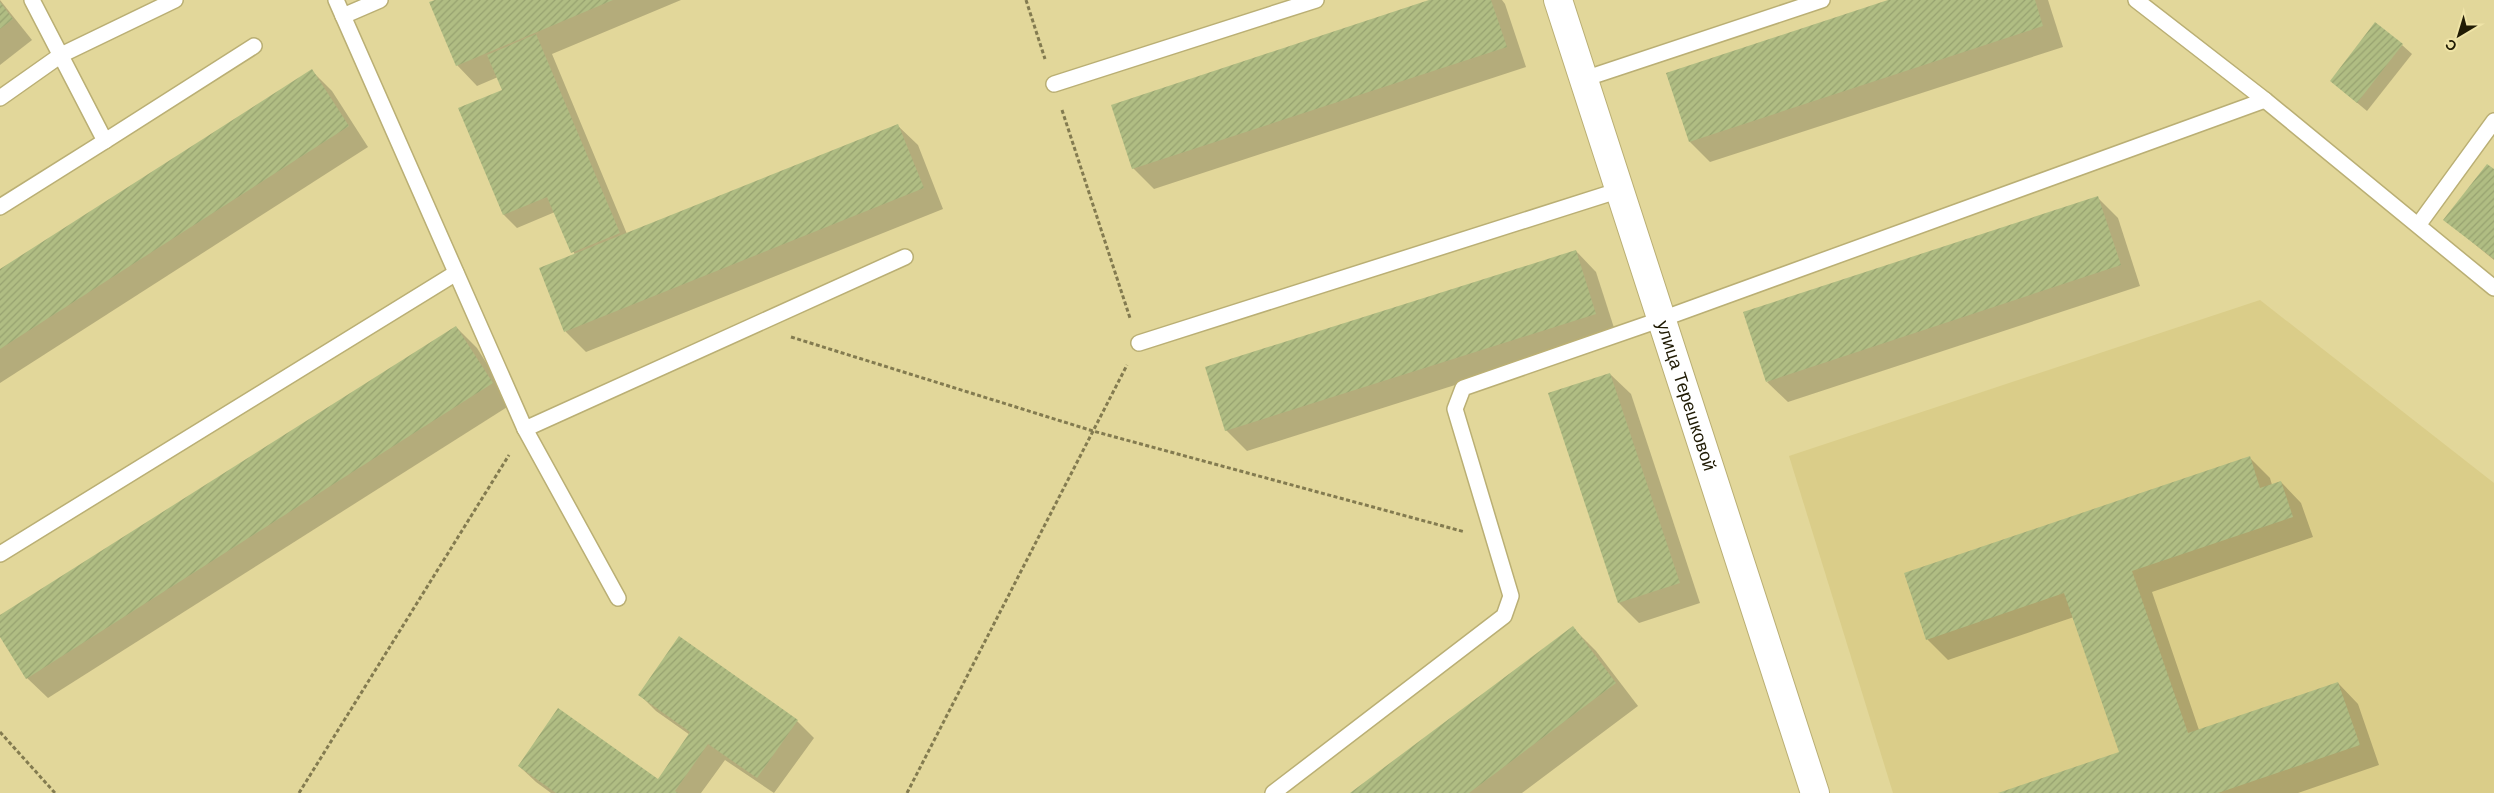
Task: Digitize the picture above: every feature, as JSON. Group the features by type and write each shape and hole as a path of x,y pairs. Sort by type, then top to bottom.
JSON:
{"street":[{"name":"улица Терешковой","path":"1558,0 1815,793"}],"lane":[{"path":"32,0 105,140"},
{"path":"0,98 61,55 175,0"},
{"path":"336,0 525,429 618,598"},
{"path":"343,16 380,0"},
{"path":"1054,84 1316,0"},
{"path":"1584,79 1822,0"},
{"path":"2136,0 2266,100 2419,224 2494,288"},
{"path":"0,207 254,46"},
{"path":"1273,793 1504,616 1512,596 1455,409 1462,388 1662,319 2266,100"},
{"path":"2419,224 2494,121"},
{"path":"1139,343 1620,190"},
{"path":"525,429 905,257"},
{"path":"0,554 456,273"}],"path":[{"path":"908,793 1139,343 1026,0"},
{"path":"754,326 1093,431 1494,540"},
{"path":"300,793 525,429"},
{"path":"0,732 56,793"}],"shaded area":[{"path":"2260,300 2494,483 2494,793 1893,793 1789,456"}],"building":[{"path":"435,0 613,0 456,66 429,2"},
{"path":"1429,0 1491,0 1507,47 1132,169 1111,105"},
{"path":"1888,0 2035,0 2043,26 1689,142 1666,73"},
{"path":"0,2 13,19 0,29"},
{"path":"2375,22 2403,44 2357,103 2330,81"},
{"path":"536,34 620,233 571,253 547,197 503,215 458,108 502,90 487,55"},
{"path":"312,69 349,126 0,349 0,269"},
{"path":"898,124 924,188 564,332 539,268"},
{"path":"2487,164 2494,169 2494,259 2443,220"},
{"path":"2098,196 2121,265 1766,382 1743,312"},
{"path":"1576,250 1596,314 1225,431 1205,367"},
{"path":"456,326 493,383 26,679 0,637 0,615"},
{"path":"1610,373 1680,583 1618,603 1548,393"},
{"path":"2250,456 2260,488 2281,481 2293,517 2132,571 2188,733 2338,682 2360,745 2218,793 1998,793 2119,752 2064,593 1926,640 1904,573"},
{"path":"1573,626 1616,683 1469,793 1350,793"},
{"path":"679,636 798,720 757,778 708,744 675,791 678,793 556,793 518,766 558,708 658,779 690,732 638,695"}]}
